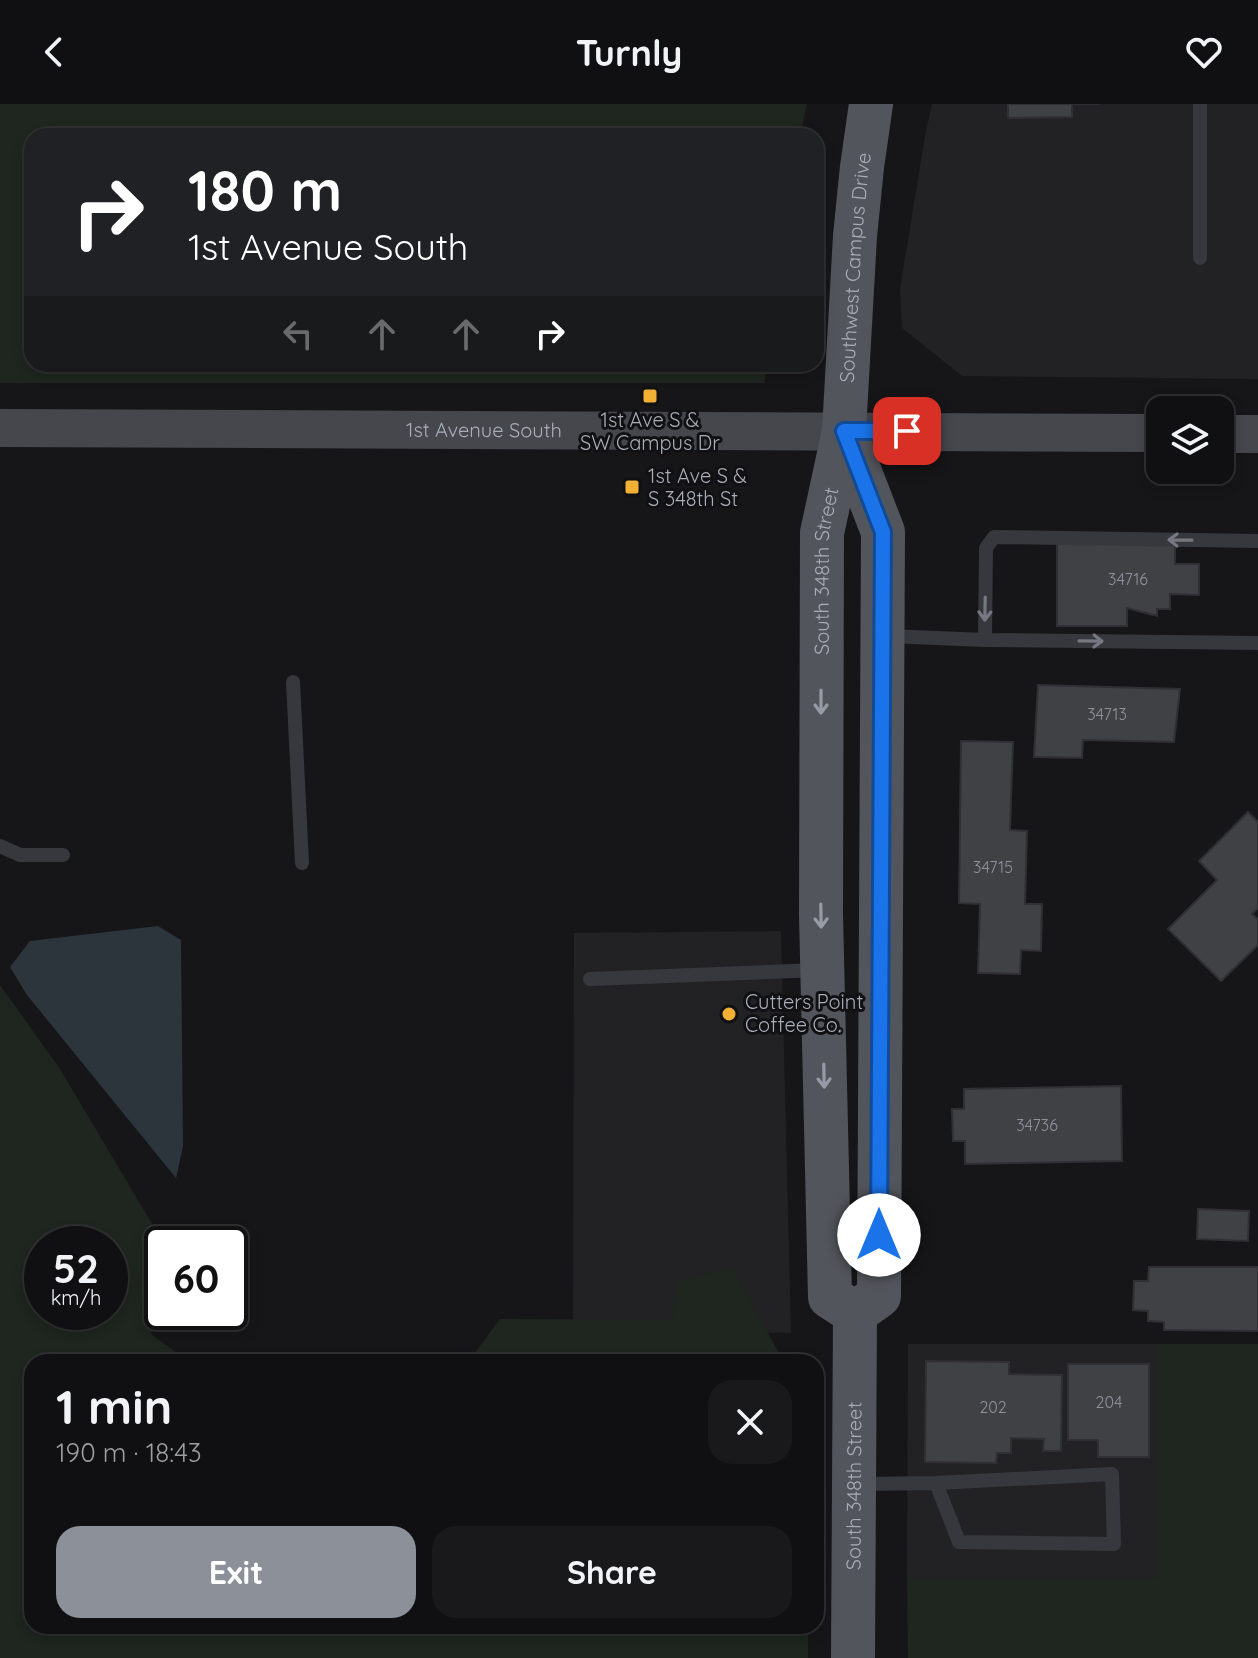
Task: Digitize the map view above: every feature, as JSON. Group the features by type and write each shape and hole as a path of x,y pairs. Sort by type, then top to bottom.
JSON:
{"main road":[{"name":"Southwest Campus Drive","path":"844,431 855,236 871,104"},
{"name":"1st Avenue South","path":"0,428 1146,433"},
{"name":"South 348th Street","path":"844,431 883,532 879,1296 855,1313"},
{"name":"South 348th Street","path":"844,431 822,533 820,861 830,1297 855,1313"},
{"path":"1234,434 1258,434"},
{"name":"South 348th Street","path":"853,1658 855,1313"}],"lane":[{"path":"1200,104 1200,258"},
{"path":"985,640 986,548 994,537 1258,541"},
{"path":"882,636 1258,643"},
{"path":"293,682 302,863"},
{"path":"0,846 20,855 63,855"},
{"path":"590,979 822,970"},
{"path":"854,1484 1112,1474 1114,1544 959,1542 936,1483"}],"shaded area":[{"path":"0,104 807,104 802,128 24,128 24,372 766,372 764,383 0,383"},
{"path":"932,104 1258,104 1258,379 962,376 902,328 900,289"},
{"path":"158,926 181,940 183,1146 176,1178 27,995 10,967 30,941"},
{"path":"781,931 791,1333 573,1330 574,933"},
{"path":"0,985 60,1069 153,1226 144,1226 144,1330 152,1330 151,1334 178,1354 24,1354 24,1634 808,1634 808,1658 0,1658"},
{"path":"732,1268 780,1354 474,1354 500,1319 673,1320 676,1282"},
{"path":"908,1344 1158,1344 1158,1579 907,1579"},
{"path":"1158,1344 1258,1344 1258,1658 908,1658 907,1579 1158,1579"}],"building":[{"path":"1008,104 1072,104 1072,117 1008,118"},
{"path":"1057,542 1175,544 1175,564 1199,564 1199,595 1170,594 1170,609 1157,609 1157,616 1127,608 1127,626 1057,626"},
{"path":"1038,685 1180,689 1174,742 1083,740 1082,758 1034,757"},
{"path":"961,741 1013,742 1010,830 1027,831 1025,904 1042,904 1041,951 1021,950 1020,974 978,973 980,904 959,903"},
{"path":"1248,812 1258,822 1258,908 1252,914 1258,919 1258,945 1221,981 1168,929 1217,880 1199,861"},
{"path":"1121,1086 1122,1161 965,1164 965,1141 953,1141 952,1109 964,1109 964,1089"},
{"path":"1198,1209 1249,1211 1248,1241 1197,1239"},
{"path":"1149,1267 1258,1267 1258,1331 1164,1330 1164,1322 1148,1321 1148,1311 1133,1310 1134,1281 1148,1281"},
{"path":"926,1361 1009,1362 1009,1374 1062,1375 1061,1451 1043,1451 1044,1439 1011,1438 1011,1453 997,1453 996,1463 925,1462"},
{"path":"1068,1364 1149,1364 1149,1457 1098,1457 1098,1440 1068,1440"}],"place":[{"name":"1st Ave S & SW Campus Dr","path":"650,396"},
{"name":"1st Ave S & S 348th St","path":"632,487"},
{"name":"Cutters Point Coffee Co.","path":"729,1014"}],"route":[{"path":"879,1235 883,532 844,431 907,431"}]}
